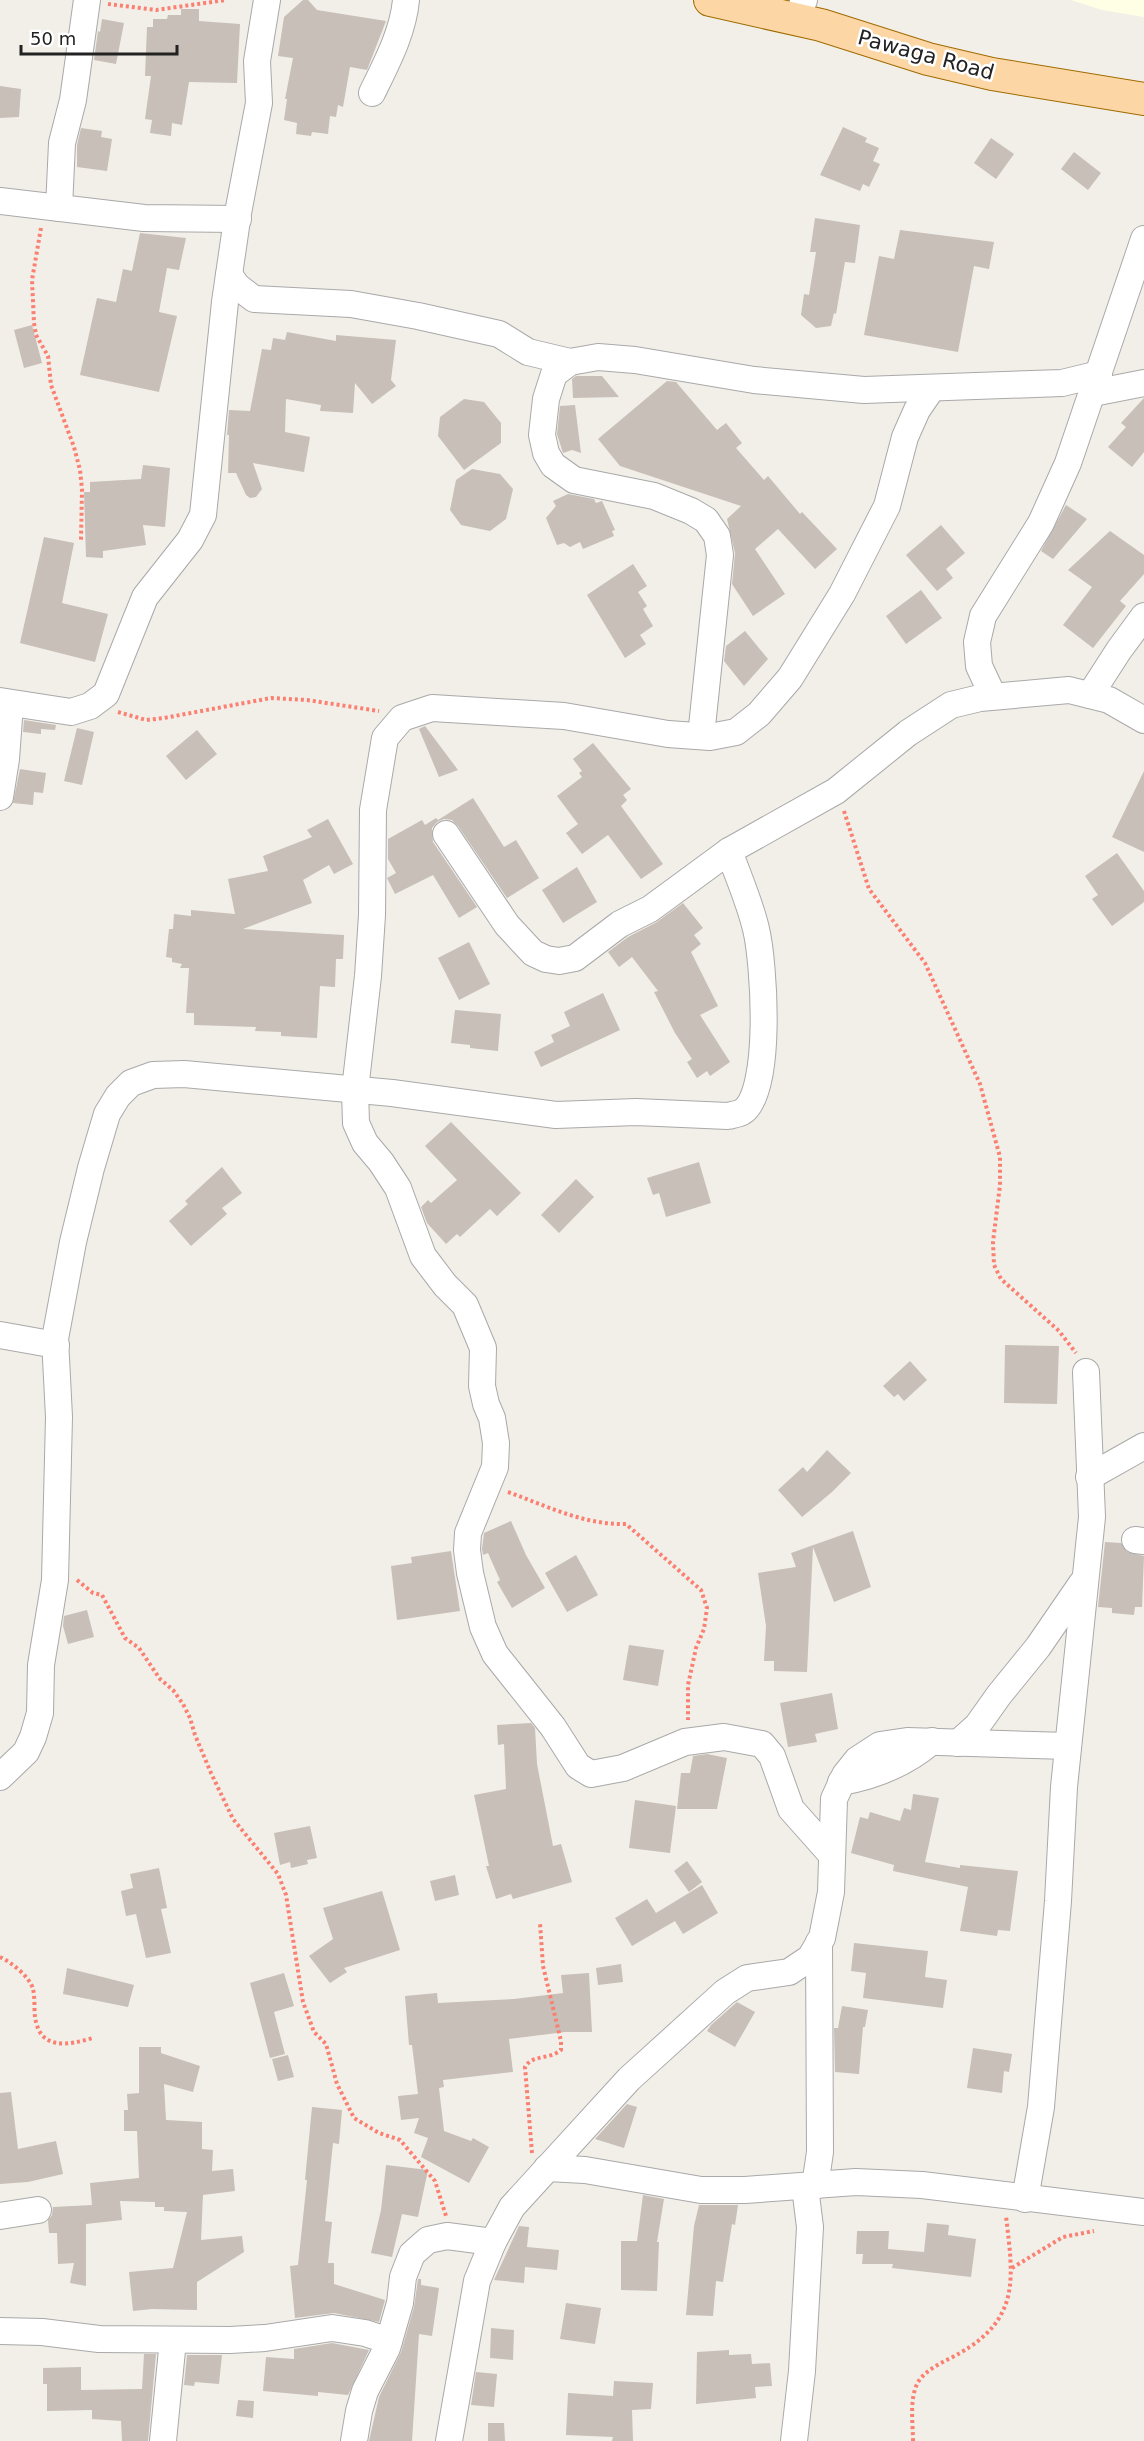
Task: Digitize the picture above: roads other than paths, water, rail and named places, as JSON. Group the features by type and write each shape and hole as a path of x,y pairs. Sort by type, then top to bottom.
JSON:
{"main road":[{"name":"Pawaga Road","path":"710,0 800,9 927,59 992,74 1144,99"}],"street":[{"path":"0,797 6,759 5,703 71,712 90,706 106,694 146,597 190,540 203,515 229,275 259,103 257,61 267,0"},
{"path":"372,93 390,53 405,10 406,0"},
{"path":"51,207 62,143 73,100 87,1"},
{"path":"0,201 144,218 238,219"},
{"path":"993,696 979,666 977,642 983,616 1041,523 1068,463 1144,240"},
{"path":"229,275 237,286 254,298 351,304 418,316 499,334 528,351 570,362 598,357 635,360 754,380 864,390 1062,383 1144,383"},
{"path":"570,362 555,374 546,399 542,435 546,453 554,465 574,480 654,496 691,511 706,520 717,536 720,555 701,736"},
{"path":"831,1854 791,1809 772,1756 762,1744 724,1737 685,1742 615,1770 591,1774 578,1766 553,1727 495,1654 483,1627 467,1550 468,1533 495,1467 496,1443 492,1418 482,1386 483,1348 465,1305 445,1285 423,1256 398,1188 365,1143 356,1123 355,1090 371,925 373,810 385,738 402,718 432,708 564,716 668,734 711,737 735,732 759,714 790,678 842,594 887,506 905,437 917,410 932,388"},
{"path":"1090,695 1144,616"},
{"path":"446,834 507,926 533,953 546,959 559,961 574,957 620,924 650,909 729,851 836,790 908,733 951,705 993,696 1069,690 1109,700 1144,720"},
{"path":"0,1777 26,1752 40,1713 41,1665 55,1580 59,1417 56,1345 73,1242 91,1168 107,1114 118,1096 132,1083 153,1075 184,1074 355,1090 556,1115 636,1112 728,1116 742,1112 752,1100 756,1086 765,1028 763,978 756,929 729,851"},
{"path":"0,1335 56,1345"},
{"path":"1014,2197 1041,2107 1068,1746 1092,1517 1086,1372"},
{"path":"1089,1477 1144,1446"},
{"path":"958,1743 977,1726 1038,1647 1084,1580"},
{"path":"794,2441 802,2371 810,2228 810,2186 820,2152 819,1942 831,1892 834,1799 841,1782 878,1774 896,1766 932,1741 1068,1746"},
{"path":"449,2441 477,2281 493,2242 512,2207 629,2079 725,1992 747,1978 789,1972 810,1958 819,1942"},
{"path":"540,2175 585,2170 701,2190 856,2182 922,2184 1144,2212"},
{"path":"0,2216 38,2210"},
{"path":"354,2441 365,2391 389,2342 400,2303 403,2277 412,2254 428,2240 452,2237 493,2242"},
{"path":"0,2331 42,2332 99,2338 173,2340 265,2338 332,2328 365,2333 389,2342"},
{"path":"163,2441 173,2340"}]}
